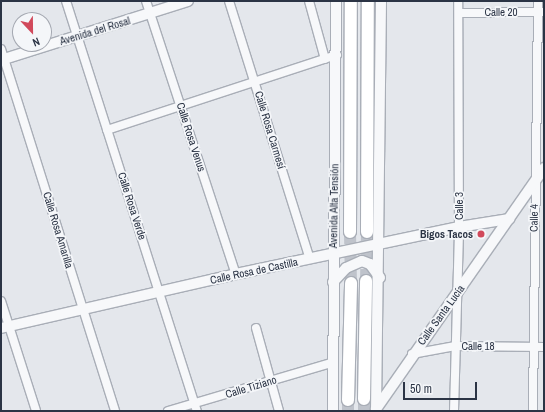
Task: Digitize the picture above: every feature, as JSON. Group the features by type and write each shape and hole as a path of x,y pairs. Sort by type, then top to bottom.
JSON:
{"main road":[{"name":"Avenida Alta Tensión","path":"350,232 351,1"},
{"path":"367,232 368,1"},
{"path":"364,399 366,281"},
{"path":"348,400 351,283"}],"street":[{"name":"Calle Rosa Verde","path":"66,1 196,407"},
{"name":"Calle Rosa Venus","path":"146,1 236,274"},
{"name":"Avenida del Rosal","path":"2,56 77,37 188,1"},
{"name":"Calle Rosa Carmesí","path":"229,1 310,260"},
{"path":"309,1 325,59"},
{"name":"Avenida Alta Tensión","path":"333,411 333,255 338,55 336,1"},
{"path":"375,410 380,278 381,1"},
{"name":"Calle 3","path":"454,411 459,226 458,1"},
{"name":"Calle 4","path":"533,411 532,346 539,182 541,12 538,1"},
{"name":"Calle 20","path":"459,12 541,12"},
{"path":"108,130 338,55"},
{"name":"Calle Rosa Amarilla","path":"2,56 115,411"},
{"name":"Calle Santa Lucía","path":"375,410 412,354 509,219 539,182 544,168"},
{"name":"Calle Rosa de Castilla","path":"5,327 236,274 310,260 459,226 509,219"},
{"path":"334,282 346,268 362,261 370,264 380,278"},
{"path":"1,301 5,327 36,411"},
{"path":"256,328 280,411"},
{"name":"Calle 18","path":"412,354 455,346 544,347"},
{"name":"Calle Tiziano","path":"168,411 196,407 271,381 334,362"}],"tunnel":[{"path":"350,232 351,283"},
{"path":"366,281 367,232"},
{"path":"364,399 364,411"},
{"path":"348,400 348,411"}],"place":[{"name":"Bigos Tacos","path":"481,234"}]}
